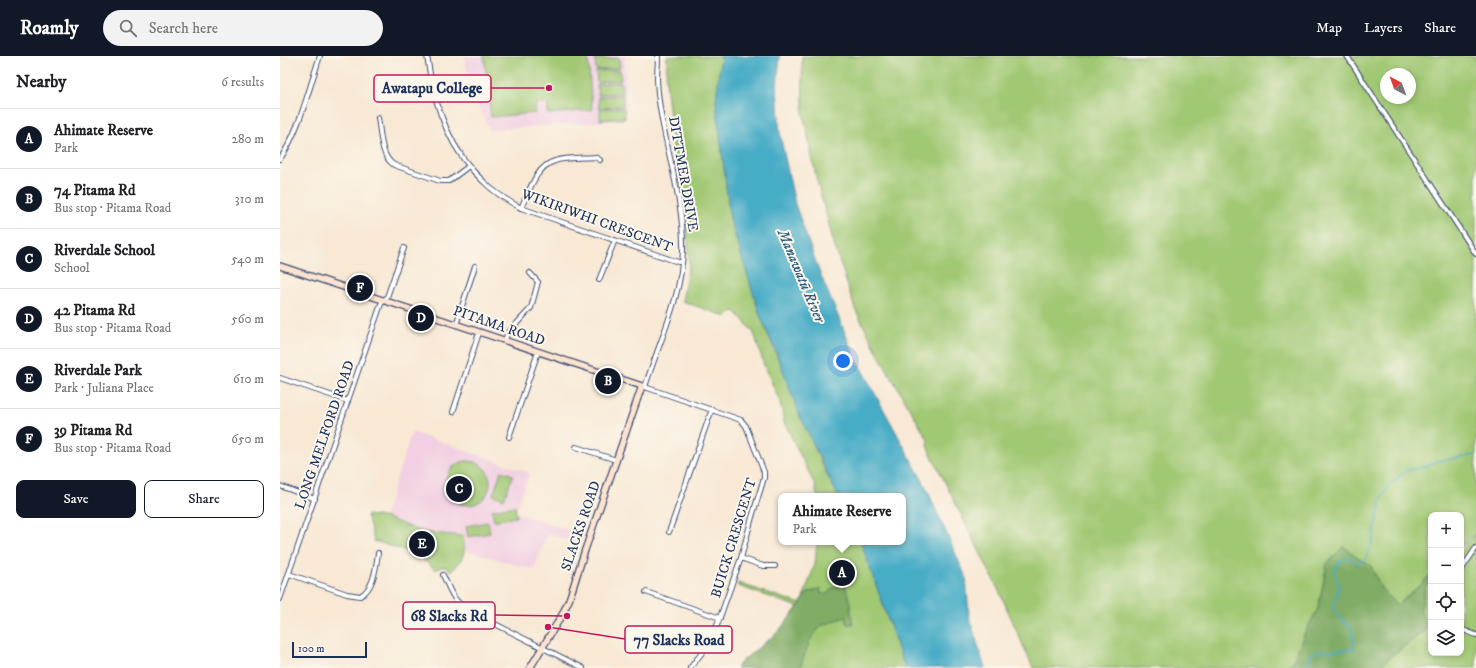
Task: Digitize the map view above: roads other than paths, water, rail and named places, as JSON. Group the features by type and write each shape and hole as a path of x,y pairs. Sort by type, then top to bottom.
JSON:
{"street":[{"path":"280,159 289,145 295,131 320,56"},
{"name":"WIKIRIWHI CRESCENT","path":"427,56 432,85 441,115 455,145 469,166 491,189 522,208 682,262"},
{"name":"DITTMER DRIVE","path":"644,386 680,283 682,262 683,236 679,203 662,121 657,80 658,56"},
{"path":"1347,56 1476,254"},
{"path":"378,118 384,154 394,165 440,181 449,181 469,166"},
{"path":"522,208 537,175 548,164 555,160 595,157 600,160"},
{"path":"599,280 615,240"},
{"name":"LONG MELFORD ROAD","path":"280,599 381,304 387,297 404,248"},
{"name":"PITAMA ROAD","path":"280,266 479,333 644,386"},
{"path":"456,325 475,266"},
{"path":"505,341 507,334 531,308 538,282 530,273"},
{"path":"453,412 479,333"},
{"path":"509,437 538,352"},
{"path":"280,378 348,401"},
{"name":"BUICK CRESCENT","path":"644,386 738,418 744,422 764,472 764,478 741,558 720,618 711,640 690,668"},
{"name":"SLACKS ROAD","path":"530,668 566,608 616,460 644,386"},
{"path":"669,532 712,409"},
{"path":"576,446 616,460"},
{"path":"280,486 315,498"},
{"path":"1464,566 1476,548"},
{"path":"289,574 347,594 360,596 366,592 370,584 377,564 378,553"},
{"path":"741,558 763,566 775,566"},
{"path":"443,575 458,604 469,611 583,668"},
{"path":"646,592 720,618"},
{"path":"1464,629 1476,635"}],"water":[{"name":"Manawatū River","path":"721,56 780,56 777,88 780,134 795,204 819,271 856,359 924,483 966,577 969,616 985,668 905,668 862,545 906,545 906,493 837,493 799,414 774,346 761,318 730,219 716,101"}],"waterway":[{"path":"1305,668 1313,652 1354,649 1352,630 1333,610 1339,584 1334,574 1338,563 1348,557 1358,564 1365,560 1372,543 1381,499 1390,484 1406,471 1427,466 1438,461 1476,455"}],"place":[{"name":"Awatapu College","path":"549,88"},
{"name":"39 Pitama Rd","path":"360,288"},
{"name":"42 Pitama Rd","path":"421,318"},
{"name":"74 Pitama Rd","path":"608,381"},
{"name":"Riverdale School","path":"459,489"},
{"name":"Riverdale Park","path":"422,544"},
{"name":"Ahimate Reserve","path":"842,573"},
{"name":"68 Slacks Rd","path":"567,616"},
{"name":"77 Slacks Road","path":"548,627"}]}
